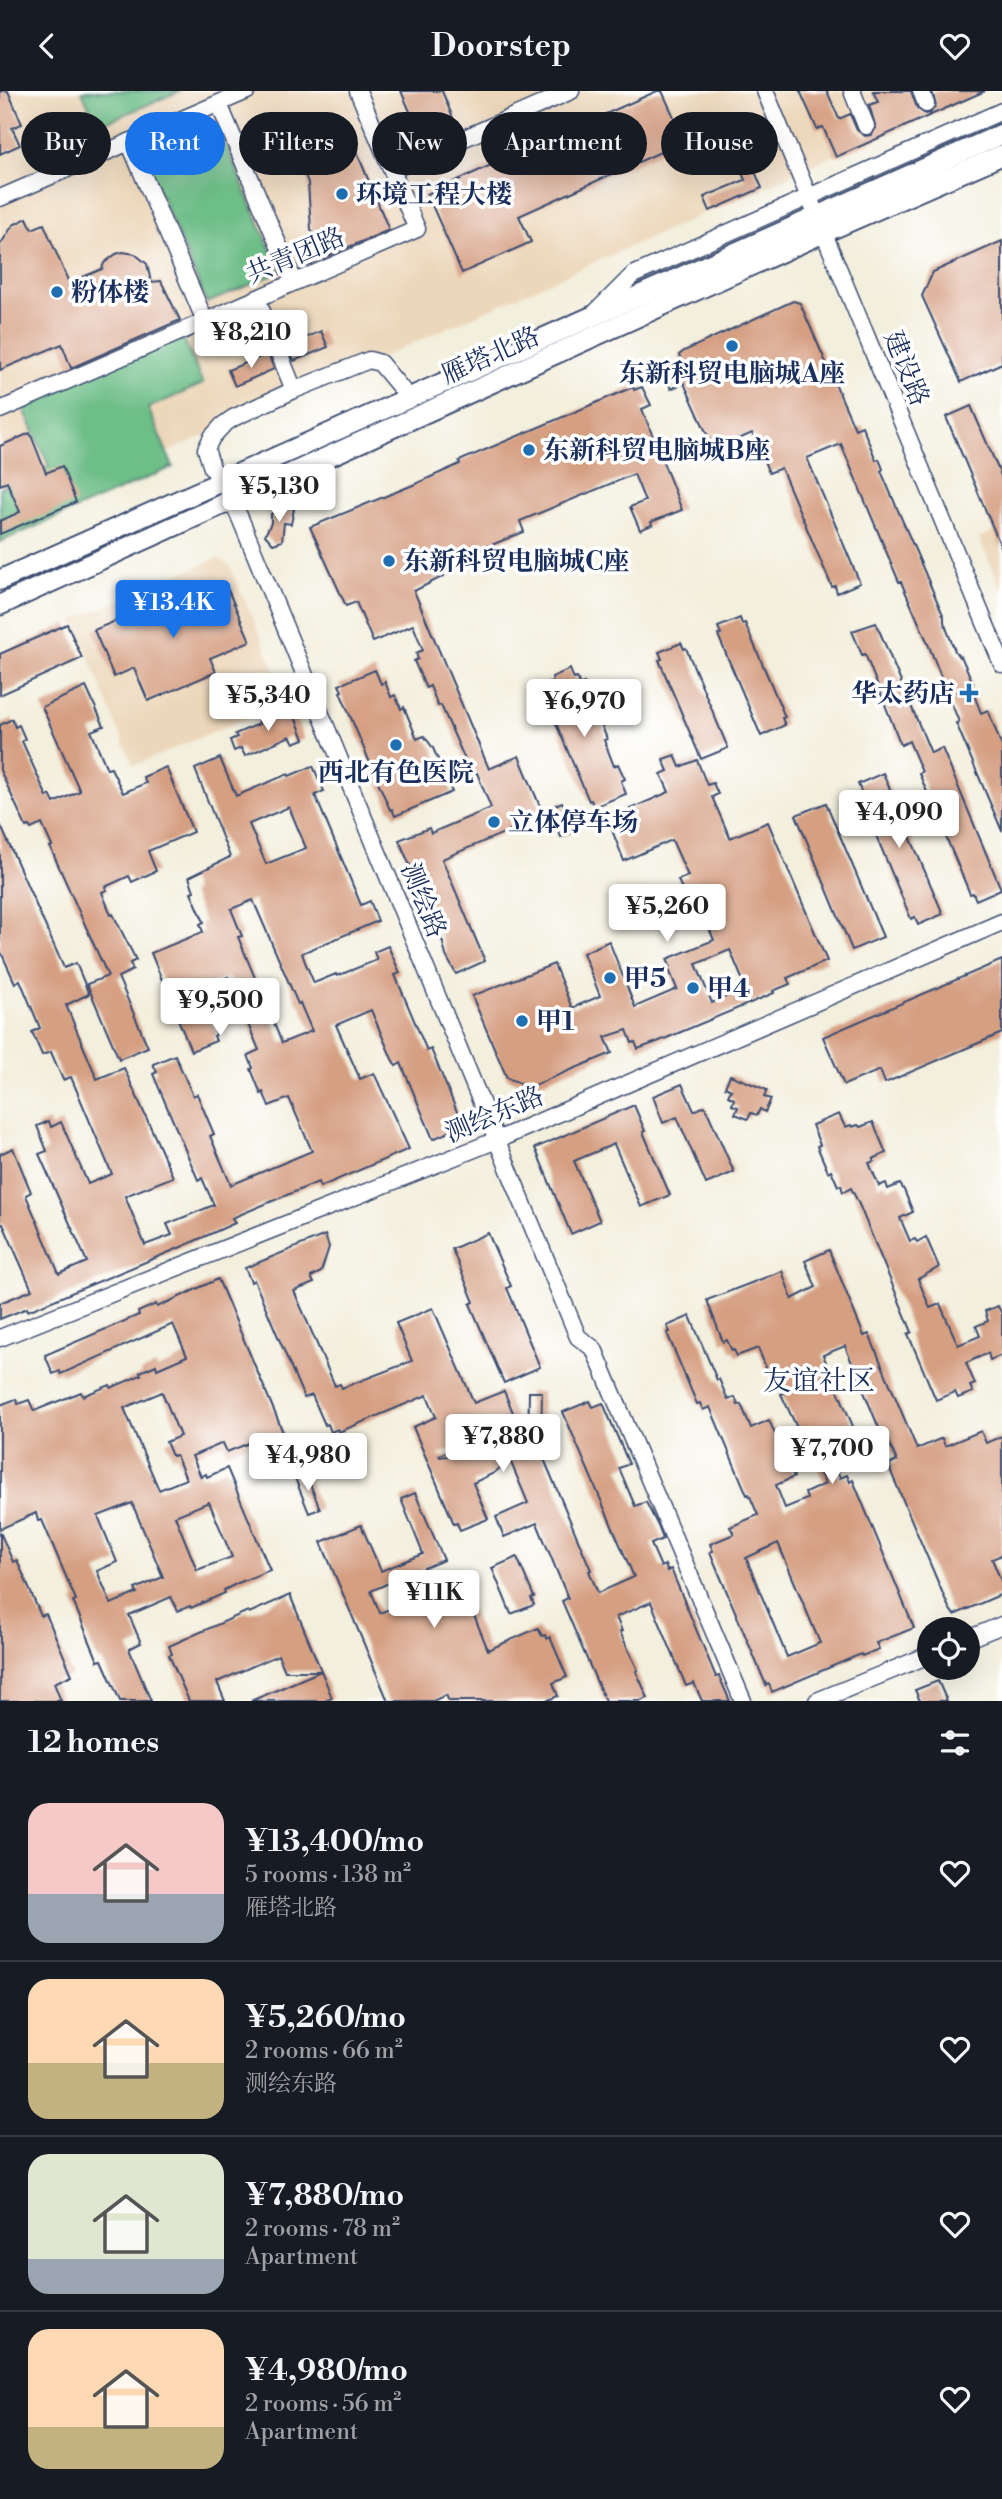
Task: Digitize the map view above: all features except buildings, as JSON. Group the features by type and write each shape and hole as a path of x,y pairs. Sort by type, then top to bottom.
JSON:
{"main road":[{"name":"雁塔北路","path":"0,605 409,398 1002,134"},
{"name":"雁塔北路","path":"0,580 228,491 818,214 1002,155"}],"street":[{"path":"200,112 247,91"},
{"path":"358,91 372,125"},
{"path":"467,137 571,91"},
{"name":"建设路","path":"765,91 1002,664"},
{"path":"852,91 866,126"},
{"path":"219,104 293,282"},
{"path":"818,214 1002,111"},
{"path":"0,198 125,144"},
{"path":"143,175 205,321"},
{"name":"共青团路","path":"0,410 418,229 393,175"},
{"path":"257,299 294,390 369,361 380,363 409,398"},
{"name":"测绘路","path":"294,390 223,425 206,449 212,468 228,491 578,1338 594,1349 743,1701"},
{"name":"测绘东路","path":"0,1338 497,1140 1002,922"},
{"path":"980,1634 1002,1625"},
{"path":"817,1701 917,1660"}],"shaded area":[{"path":"0,91 979,91 0,527"},
{"path":"1002,528 1002,591 979,538"},
{"path":"218,558 230,566 288,700 133,766 74,620"}],"green space":[{"path":"82,91 180,91 111,120 111,112 91,112"},
{"path":"225,143 280,272 207,303 152,175 225,175"},
{"path":"180,330 203,384 148,408 173,467 0,542 0,488 49,466 20,400"}],"place":[{"name":"环境工程大楼","path":"342,194"},
{"name":"粉体楼","path":"57,292"},
{"name":"东新科贸电脑城A座","path":"732,346"},
{"name":"东新科贸电脑城B座","path":"529,450"},
{"name":"东新科贸电脑城C座","path":"389,561"},
{"name":"华太药店","path":"969,693"},
{"name":"西北有色医院","path":"396,745"},
{"name":"立体停车场","path":"494,822"},
{"name":"甲5","path":"610,978"},
{"name":"甲4","path":"693,988"},
{"name":"甲1","path":"522,1021"}],"district":[{"name":"友谊社区","path":"819,1380"}]}
